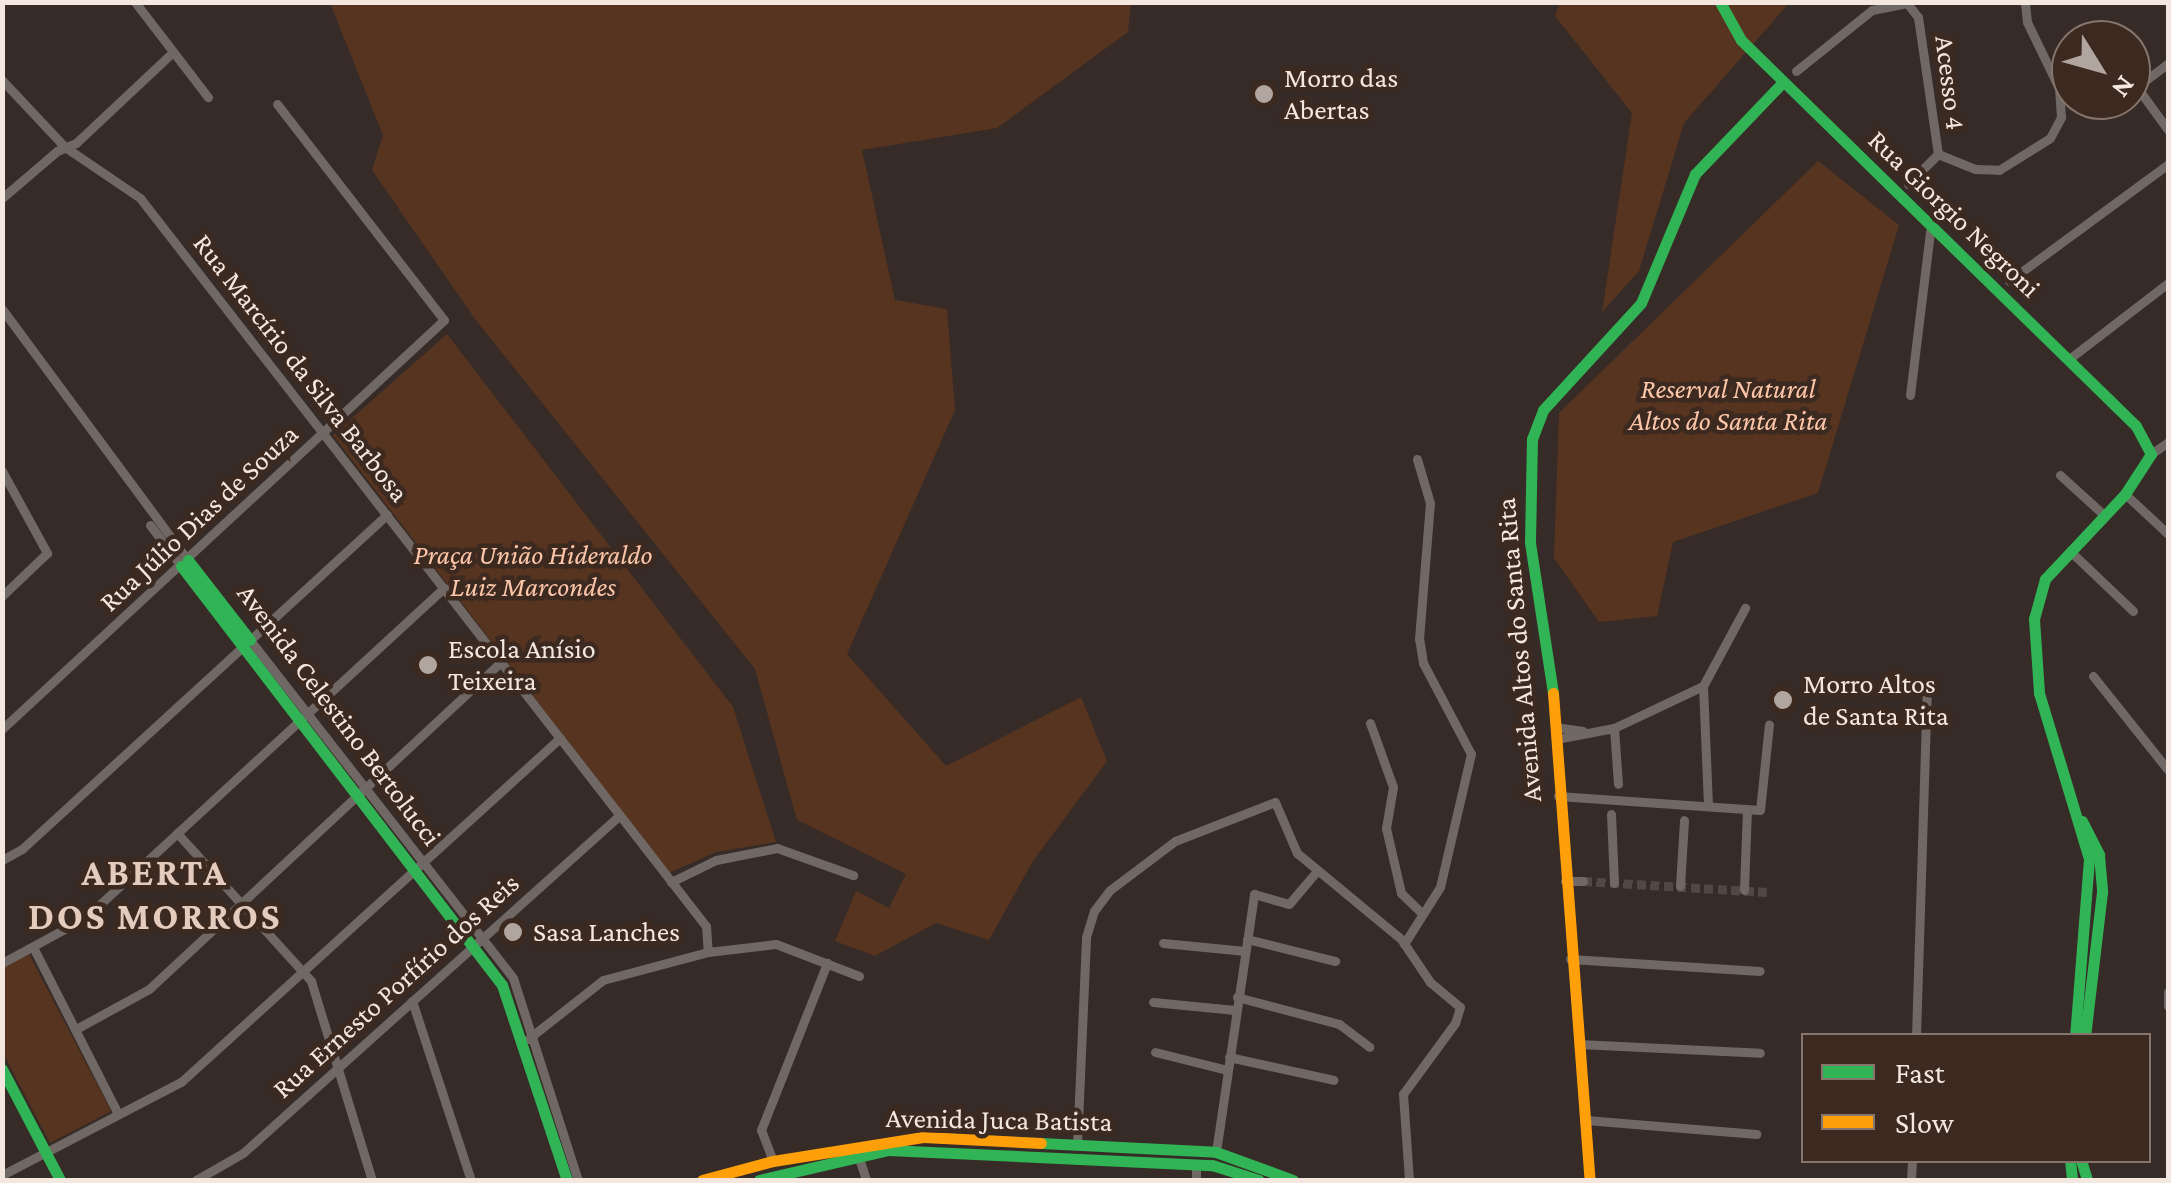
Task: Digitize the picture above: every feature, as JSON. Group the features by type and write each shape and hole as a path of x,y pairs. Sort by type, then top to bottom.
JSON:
{"street":[{"path":"134,2 208,96"},
{"name":"Acesso 4","path":"1796,71 1872,10 1906,4 1918,17 1938,154 1976,169 1999,170 2027,158 2058,128 2059,88 2026,22 2025,2"},
{"name":"Rua Giorgio Negroni","path":"1726,4 1742,40 1930,231 2136,426 2151,454"},
{"path":"2,198 174,52"},
{"name":"Rua Marcírio da Silva Barbosa","path":"2,80 65,147 140,198 706,926 708,952"},
{"name":"Avenida Altos do Santa Rita","path":"1590,1180 1555,733 1530,542 1536,423 1641,303 1694,174 1783,82"},
{"name":"Rua Júlio Dias de Souza","path":"2,729 444,320 277,104"},
{"path":"2151,106 2168,130"},
{"path":"1908,184 1938,154"},
{"path":"2009,280 2168,164"},
{"path":"1910,396 1930,231"},
{"path":"2069,359 2168,283"},
{"name":"Avenida Celestino Bertolucci","path":"2,309 184,563 478,941 526,1040 578,1180"},
{"path":"2085,1033 2102,892 2099,855 2082,821 2040,693 2034,619 2045,579 2125,494 2151,454 2168,442"},
{"path":"1404,944 1444,875 1472,754 1424,663 1419,639 1430,503 1416,460"},
{"path":"2,471 46,548 44,558 2,596"},
{"path":"2060,475 2104,515"},
{"path":"2125,494 2168,534"},
{"path":"2,860 22,850 387,515"},
{"name":"Avenida Celestino Bertolucci","path":"150,524 184,563"},
{"path":"2070,551 2133,611"},
{"path":"2,963 85,918 444,588"},
{"path":"1708,806 1702,686 1745,608"},
{"path":"76,1030 148,989 501,662"},
{"path":"2092,676 2168,770"},
{"path":"1555,733 1614,728 1702,686"},
{"path":"1916,1033 1927,689"},
{"path":"1370,724 1393,787 1386,828 1401,892 1422,913"},
{"path":"1558,796 1747,810 1765,804 1768,724"},
{"path":"1614,728 1618,784"},
{"path":"2,1175 180,1082 560,738"},
{"path":"1077,1145 1082,985 1094,912 1110,890 1175,840 1275,802 1296,853 1404,944 1460,1012 1408,1080 1410,1180"},
{"path":"1744,890 1747,810"},
{"path":"1610,814 1614,883"},
{"name":"Rua Ernesto Porfírio dos Reis","path":"196,1180 244,1153 620,815"},
{"path":"1680,886 1684,820"},
{"path":"2074,1033 2091,890 2082,821"},
{"path":"177,833 302,971 339,1069 372,1180"},
{"path":"671,882 716,860 777,848 852,875"},
{"path":"1216,1152 1254,894 1289,904 1317,870"},
{"path":"1565,881 1583,881"},
{"path":"1248,939 1335,960"},
{"path":"1164,943 1246,951"},
{"path":"526,1040 603,980 708,952 776,944 859,976"},
{"path":"32,946 118,1114"},
{"path":"1570,959 1760,971"},
{"path":"773,1161 761,1130 827,963"},
{"path":"2168,992 2168,1006"},
{"path":"1237,997 1339,1024 1369,1047"},
{"path":"412,1001 471,1180"},
{"path":"1152,1002 1235,1010"},
{"name":"Avenida Celestino Bertolucci","path":"526,1040 566,1180"},
{"path":"1579,1044 1760,1052"},
{"path":"1154,1052 1227,1070"},
{"path":"1229,1056 1334,1080"},
{"path":"2,1068 60,1180"},
{"path":"1586,1120 1756,1134"},
{"name":"Avenida Juca Batista","path":"702,1180 773,1161 924,1137 1216,1152 1293,1180"},
{"name":"Avenida Juca Batista","path":"759,1180 858,1155 933,1151 1196,1164 1258,1180"},
{"path":"858,1155 866,1180"},
{"path":"1196,1164 1196,1180"}],"green space":[{"path":"330,3 1131,3 1128,32 997,128 862,150 895,300 947,309 955,410 847,654 946,766 1081,697 1107,761 1033,861 989,940 936,923 875,956 835,941 856,891 889,908 906,874 797,820 755,669 475,319 372,170 383,135"},
{"path":"1560,3 1789,3 1684,123 1639,271 1602,312 1632,113 1555,16"},
{"name":"Reserval Natural Altos do Santa Rita","path":"1818,161 1899,225 1818,493 1673,542 1657,616 1599,622 1554,558 1559,413"},
{"name":"Praça União Hideraldo Luiz Marcondes","path":"447,334 733,707 776,842 716,852 669,873 333,435"},
{"path":"29,954 111,1111 50,1143 3,1053 3,968"}],"tunnel":[{"path":"1583,881 1767,892"}],"traffic: fast":[{"path":"1720,2 1741,40 2136,426 2151,454 2125,494 2045,579 2034,619 2039,693 2089,859 2075,1033"},
{"path":"1553,693 1530,542 1532,439 1543,410 1641,303 1695,174 1783,82"},
{"path":"188,560 250,640"},
{"path":"181,566 502,985 567,1180"},
{"path":"2082,821 2099,855 2102,892 2085,1033"},
{"path":"2,1069 60,1180"},
{"path":"1041,1143 1216,1152 1293,1180"},
{"path":"759,1180 888,1150 1212,1165 1259,1180"},
{"path":"2070,1163 2072,1180"},
{"path":"2082,1163 2087,1180"}],"traffic: slow":[{"path":"1553,693 1590,1180"},
{"path":"702,1180 773,1161 923,1137 1041,1143"}],"place":[{"name":"Morro das Abertas","path":"1264,94"},
{"name":"Escola Anísio Teixeira","path":"428,665"},
{"name":"Morro Altos de Santa Rita","path":"1783,700"},
{"name":"Sasa Lanches","path":"513,932"}],"district":[{"name":"ABERTA DOS MORROS","path":"155,894"}]}
